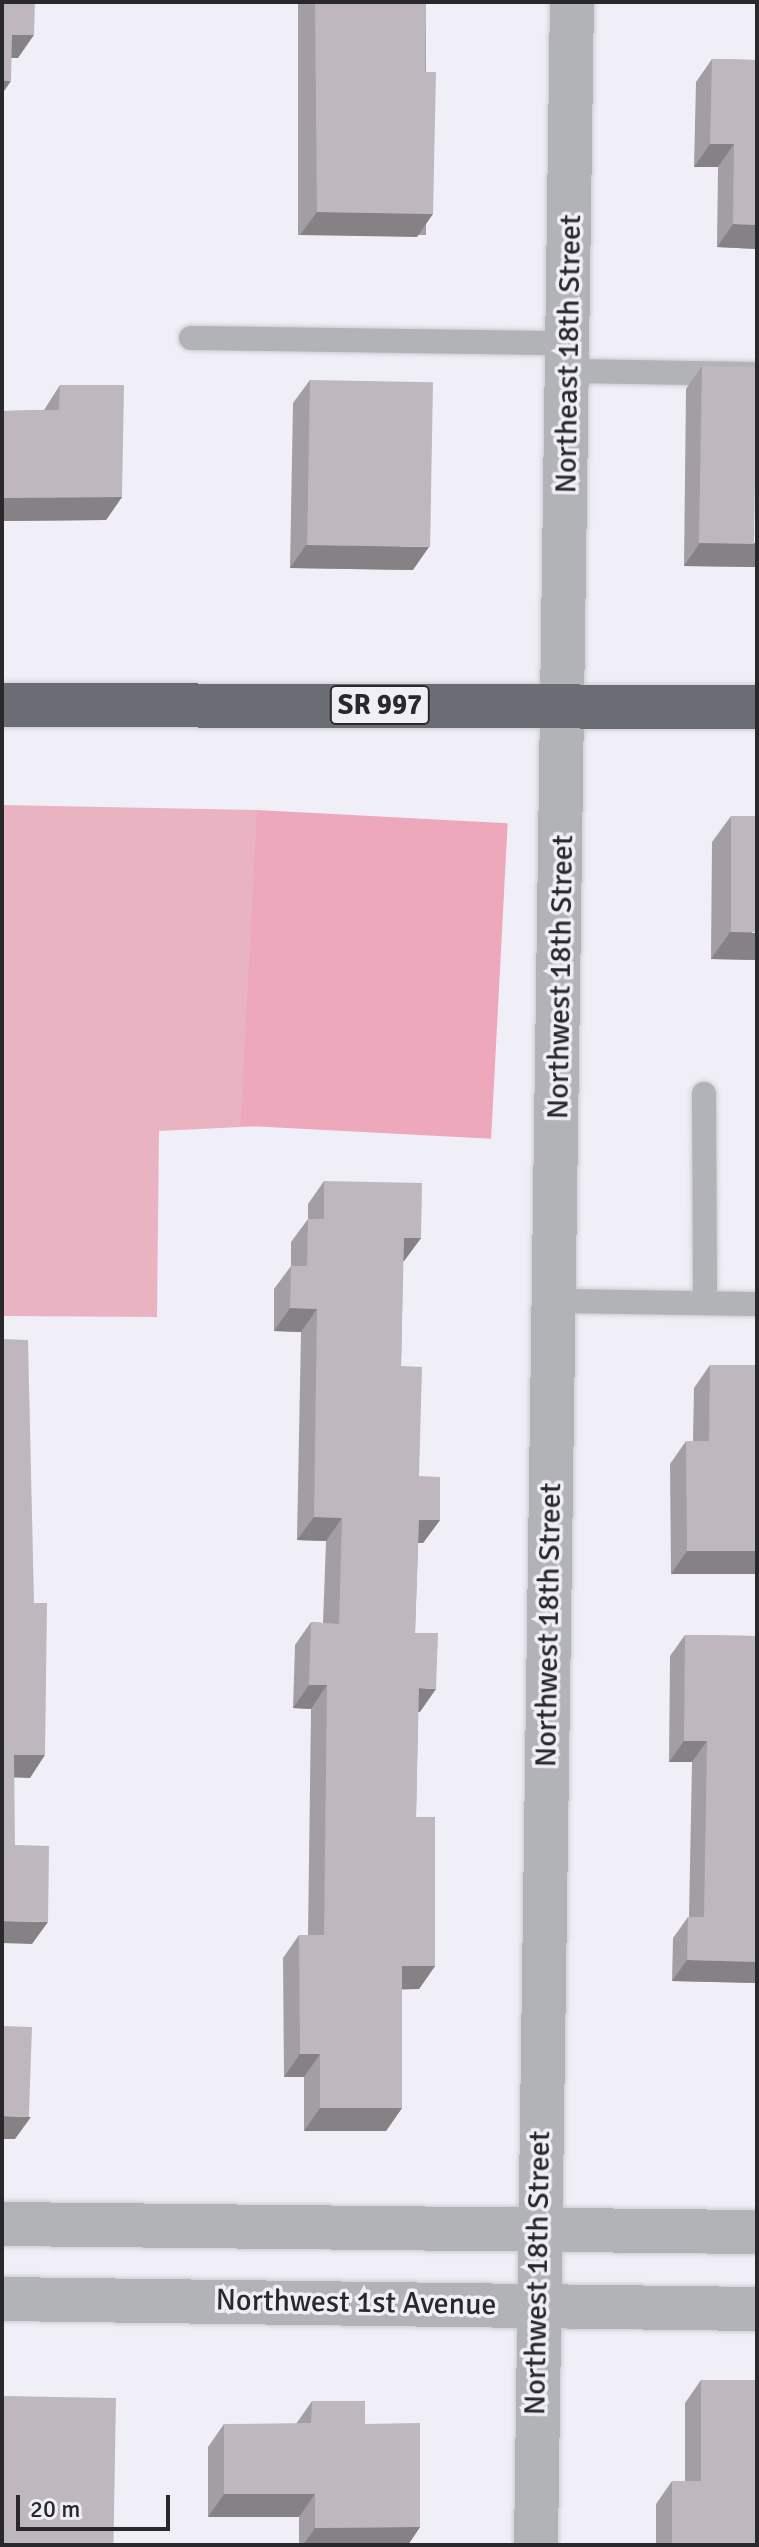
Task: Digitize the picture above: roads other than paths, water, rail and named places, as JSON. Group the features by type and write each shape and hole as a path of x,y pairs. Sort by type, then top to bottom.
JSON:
{"highway":[{"name":"SR 997","path":"2,705 757,707"}],"street":[{"name":"Northeast 18th Street","path":"567,705 572,2"},
{"name":"Northwest 18th Street","path":"536,2545 536,2305 567,705"},
{"path":"2,2224 757,2232"},
{"name":"Northwest 1st Avenue","path":"2,2299 757,2309"}],"lane":[{"path":"191,338 569,357 757,374"},
{"path":"704,1094 705,1303"},
{"path":"555,1301 757,1304"}]}
